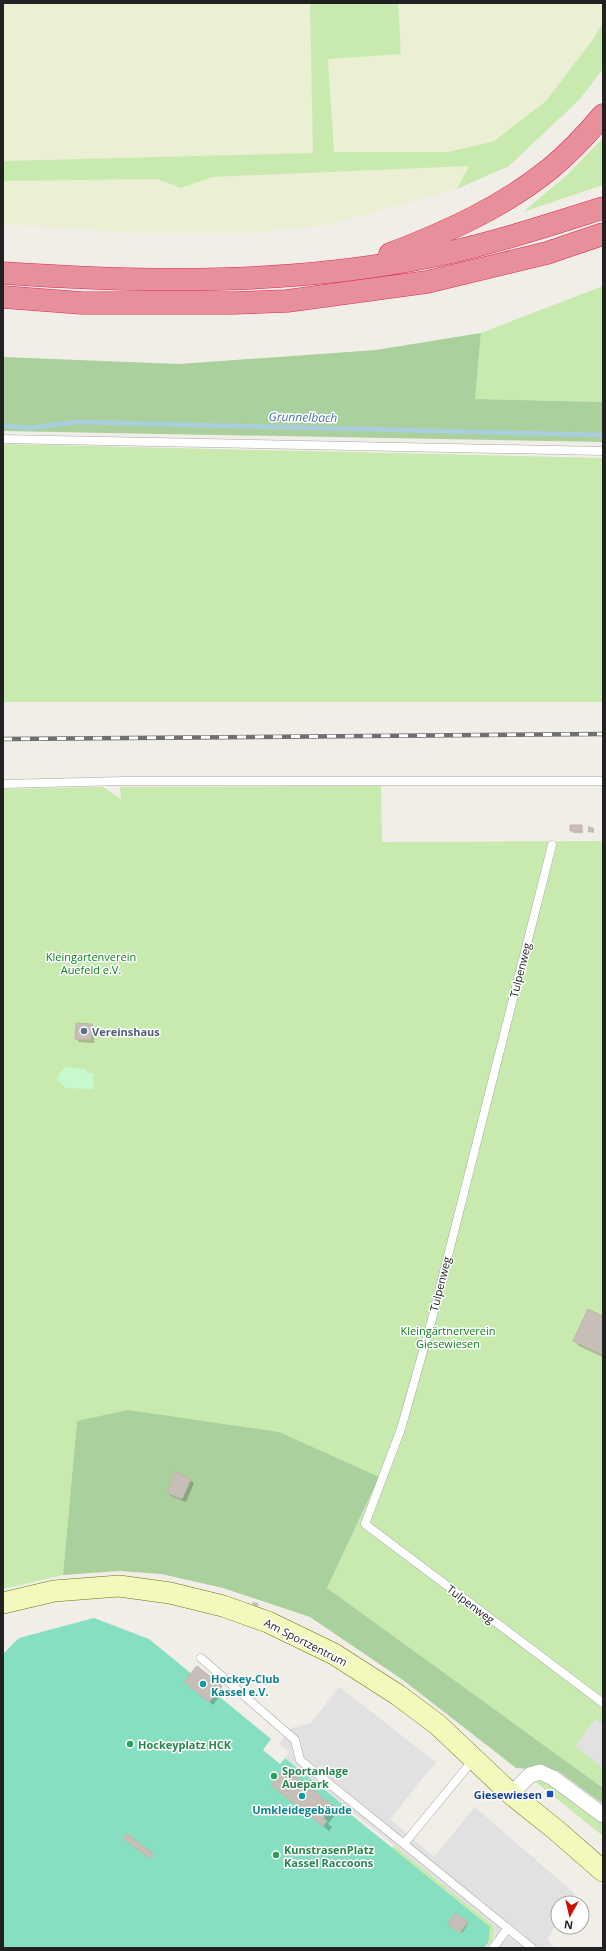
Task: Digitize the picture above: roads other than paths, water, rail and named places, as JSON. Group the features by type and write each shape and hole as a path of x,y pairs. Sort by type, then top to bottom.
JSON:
{"highway":[{"path":"350,269 438,235 512,196 552,167 583,138 603,116"},
{"path":"3,273 118,280 197,280 288,276 350,269 438,255 501,240 603,208"},
{"path":"3,297 82,302 233,303 287,301 427,282 547,253 603,234"}],"street":[{"name":"Am Sportzentrum","path":"3,1603 54,1591 119,1586 170,1593 223,1606 268,1622 334,1654 398,1695 438,1725 473,1760 511,1794 556,1830 603,1871"},
{"path":"511,1794 530,1775 540,1772 553,1778 600,1811"},
{"name":"Am Sportzentrum","path":"556,1830 603,1852"}],"lane":[{"path":"3,439 603,451"},
{"path":"3,784 123,781 603,781"},
{"name":"Tulpenweg","path":"552,845 431,1323 401,1430 365,1524 603,1703"},
{"path":"201,1658 295,1740 300,1760 532,1948"},
{"path":"404,1844 473,1760"},
{"path":"493,1948 508,1928"}],"waterway":[{"name":"Grunnelbach","path":"3,426 30,428 77,422 603,435"}],"railway":[{"path":"3,739 603,734"}],"place":[{"name":"Vereinshaus","path":"84,1031"},
{"name":"Hockey-Club Kassel e.V.","path":"203,1684"},
{"name":"Hockeyplatz HCK","path":"130,1744"},
{"name":"Sportanlage Auepark","path":"274,1776"},
{"name":"Giesewiesen","path":"550,1794"},
{"name":"Umkleidegebäude","path":"302,1796"},
{"name":"KunstrasenPlatz Kassel Raccoons","path":"276,1855"}],"park label":[{"name":"Kleingartenverein Auefeld e.V.","path":"91,962"},
{"name":"Kleingärtnerverein Giesewiesen","path":"448,1336"}]}
